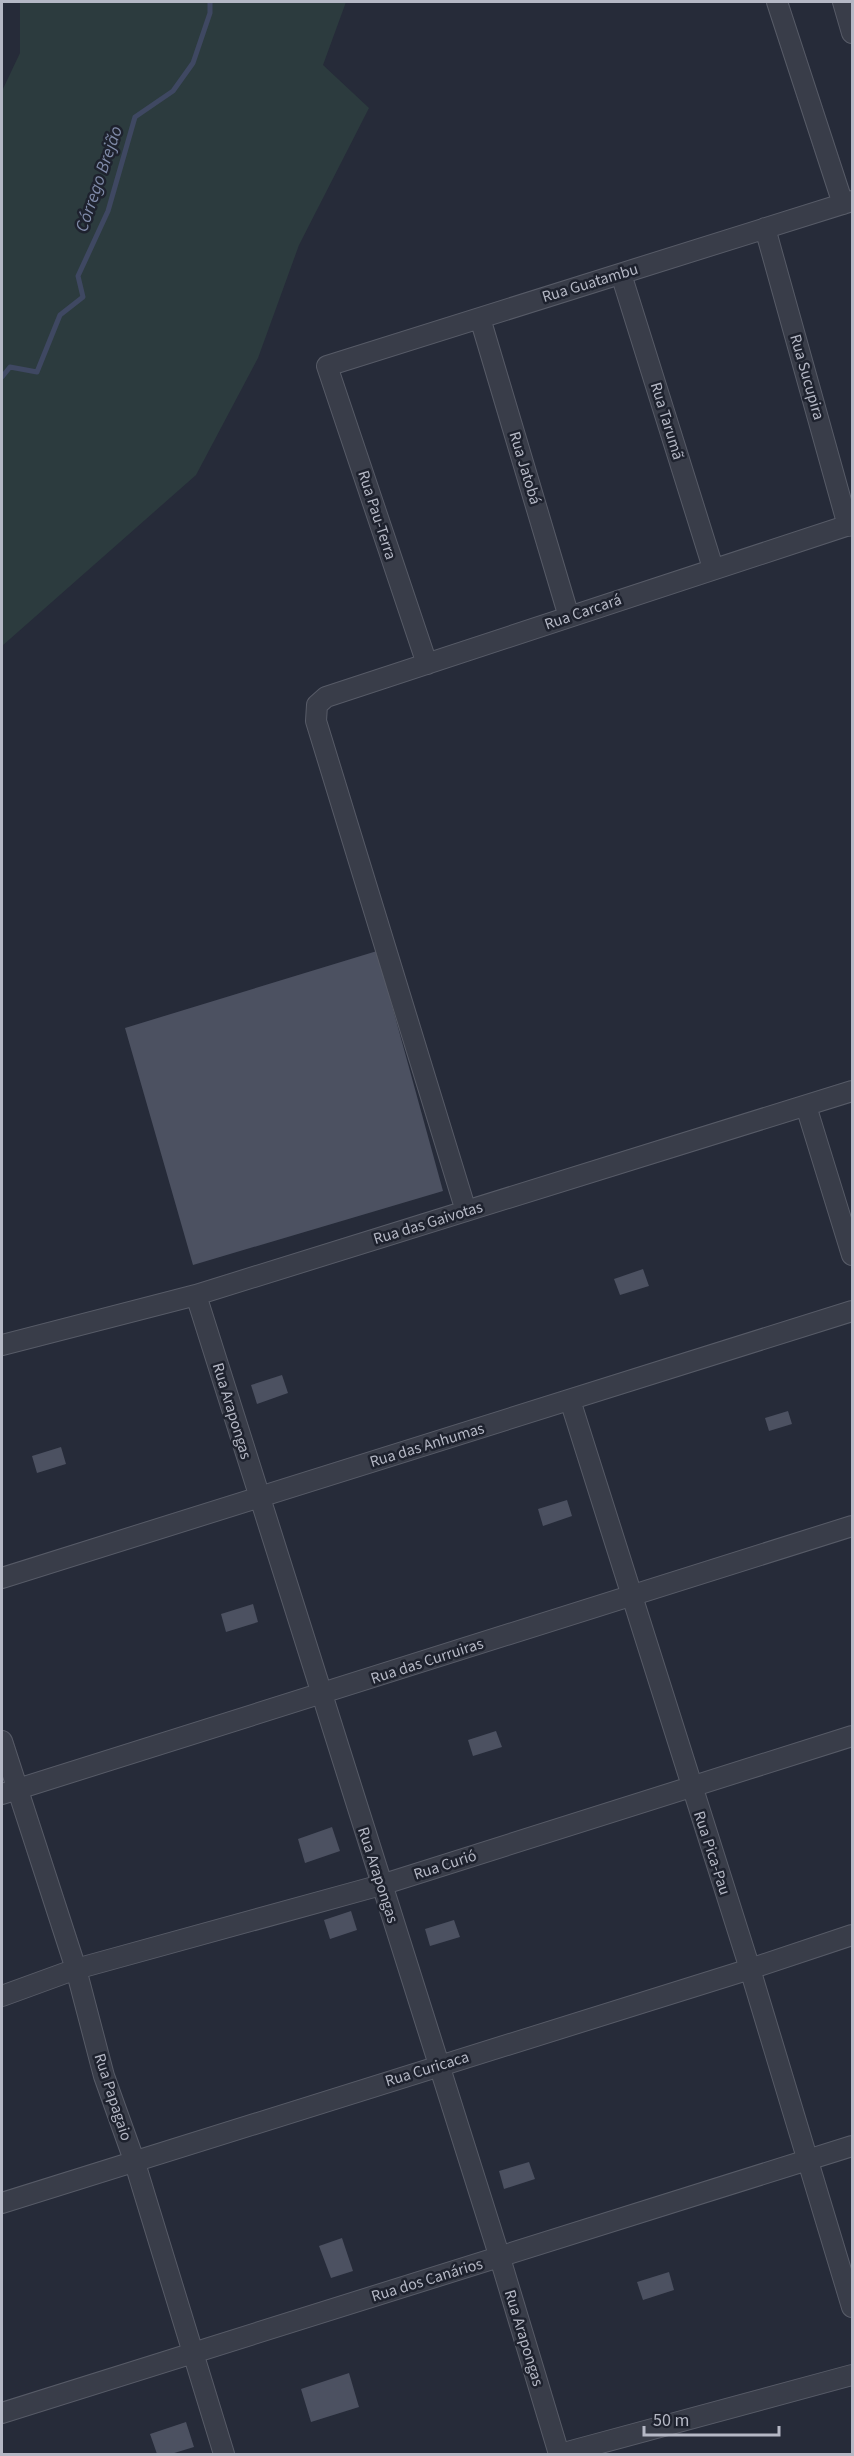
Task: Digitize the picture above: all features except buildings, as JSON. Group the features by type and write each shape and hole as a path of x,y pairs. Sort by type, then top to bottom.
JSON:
{"street":[{"path":"777,2 848,203"},
{"path":"843,2 852,33"},
{"name":"Rua Guatambu","path":"327,366 848,203"},
{"name":"Rua Sucupira","path":"765,228 850,525"},
{"name":"Rua Tarumã","path":"621,274 713,568"},
{"name":"Rua Jatobá","path":"480,318 569,617"},
{"name":"Rua Pau-Terra","path":"327,366 427,664"},
{"name":"Rua Carcará","path":"466,1211 316,721 317,705 326,697 713,568 850,525"},
{"name":"Rua das Gaivotas","path":"2,1345 196,1295 852,1091"},
{"path":"806,1106 852,1255"},
{"name":"Rua Arapongas","path":"196,1295 560,2454"},
{"name":"Rua das Anhumas","path":"2,1578 852,1311"},
{"name":"Rua Pica-Pau","path":"570,1400 750,1969 852,2307"},
{"name":"Rua das Curruiras","path":"9,1792 852,1526"},
{"name":"Rua Curió","path":"2,1996 76,1969 381,1885 852,1736"},
{"name":"Rua Papagaio","path":"2,1740 9,1792 76,1969 104,2076 134,2160 224,2454"},
{"name":"Rua Curicaca","path":"2,2203 852,1935"},
{"name":"Rua dos Canários","path":"2,2414 852,2146"},
{"path":"560,2454 852,2374"}],"shaded area":[{"path":"20,2 346,2 323,65 369,108 299,245 258,358 196,475 2,646 2,91 20,53"}],"waterway":[{"name":"Córrego Brejão","path":"2,377 10,367 37,372 60,315 83,297 78,276 108,211 135,117 173,91 193,63 210,13 210,2"}]}
